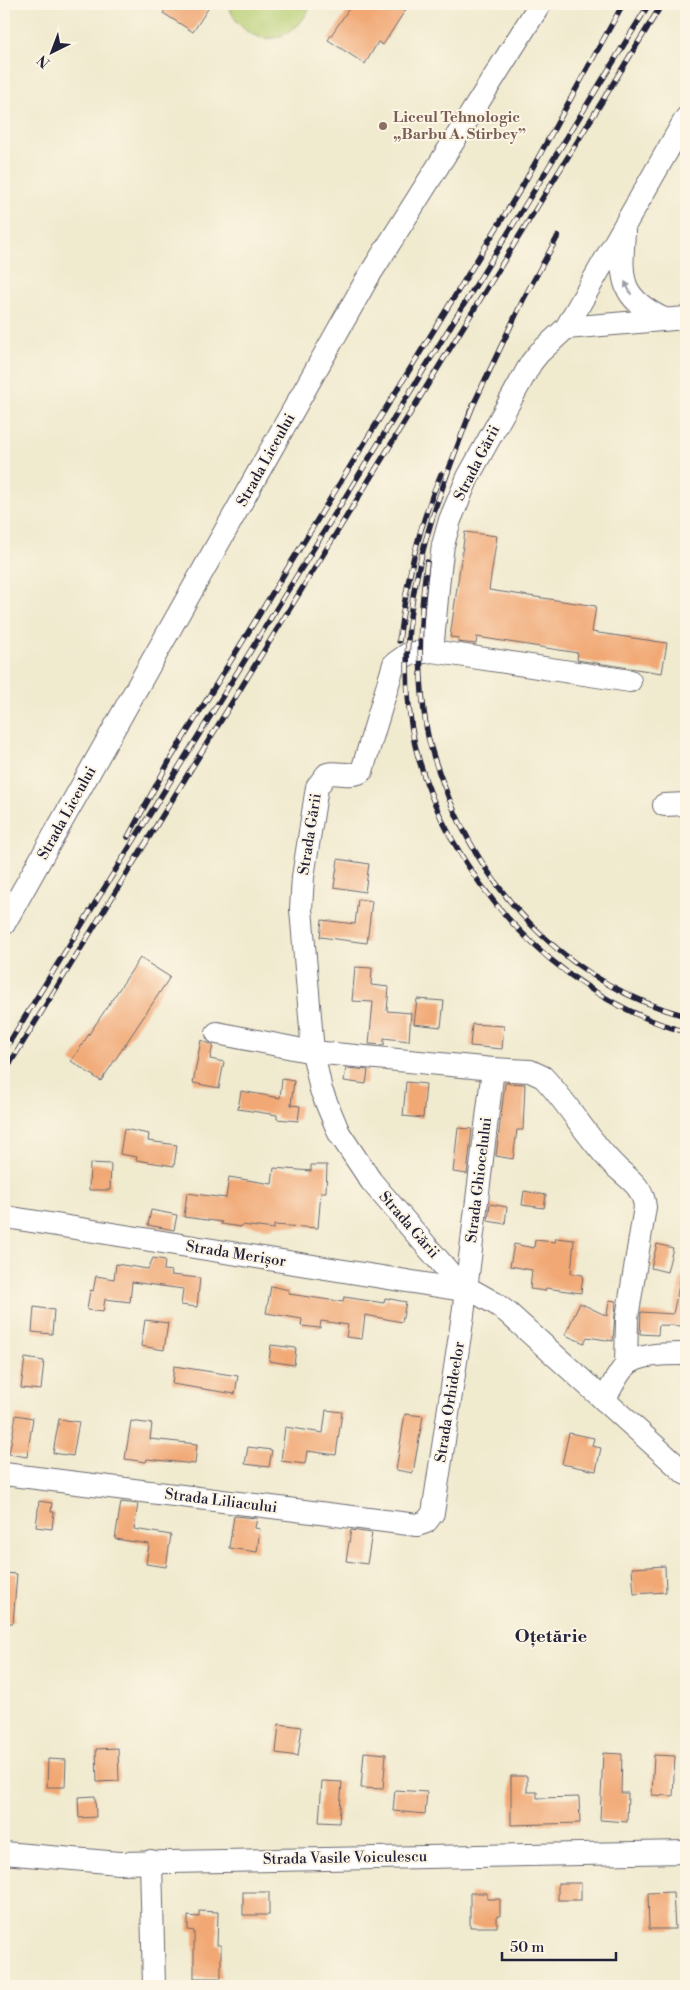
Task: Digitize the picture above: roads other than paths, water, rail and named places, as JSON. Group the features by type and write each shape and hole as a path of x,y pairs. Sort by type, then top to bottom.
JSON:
{"street":[{"name":"Strada Liceului","path":"4,924 367,279 540,4"},
{"name":"Strada Gării","path":"686,118 566,328 539,353 514,390 458,497 443,545 432,651 408,654 394,664 362,771 353,774 337,772 327,774 317,787 303,877 301,909 313,1052 321,1090 329,1112 351,1152 372,1181 465,1291 475,1292 508,1313 686,1474"},
{"path":"624,227 622,273 628,291 637,303 664,320"},
{"path":"566,328 686,318"},
{"path":"432,651 630,681"},
{"path":"217,1033 313,1052 493,1070 530,1071 543,1077 598,1149 642,1192 645,1207 627,1318 626,1366"},
{"name":"Strada Ghiocelului","path":"465,1291 493,1070"},
{"name":"Strada Merișor","path":"6,1217 465,1291"},
{"name":"Strada Orhideelor","path":"433,1513 465,1291"},
{"path":"604,1400 626,1366 641,1358 665,1354 686,1354"},
{"name":"Strada Liliacului","path":"4,1474 417,1525 426,1522 433,1513"},
{"name":"Strada Vasile Voiculescu","path":"4,1853 119,1863 686,1852"},
{"path":"151,1861 154,1986"}],"railway":[{"path":"128,837 171,758 523,185 623,4"},
{"path":"4,1051 649,4"},
{"path":"4,1073 662,4"},
{"path":"470,412 523,300 558,236"},
{"path":"472,408 431,521 416,579 411,609 407,652 409,705 415,745 430,793 452,840 480,884 513,924 551,960 593,990 638,1015 686,1032"},
{"path":"399,641 405,598 419,535 441,474"},
{"path":"427,562 420,646 424,710 429,740 436,764 466,835 488,871 513,904 541,934 573,961 608,984 645,1002 686,1016"}],"place":[{"name":"Liceul Tehnologic „Barbu A. Stirbey”","path":"383,126"}],"district":[{"name":"Oțetărie","path":"551,1636"}]}
